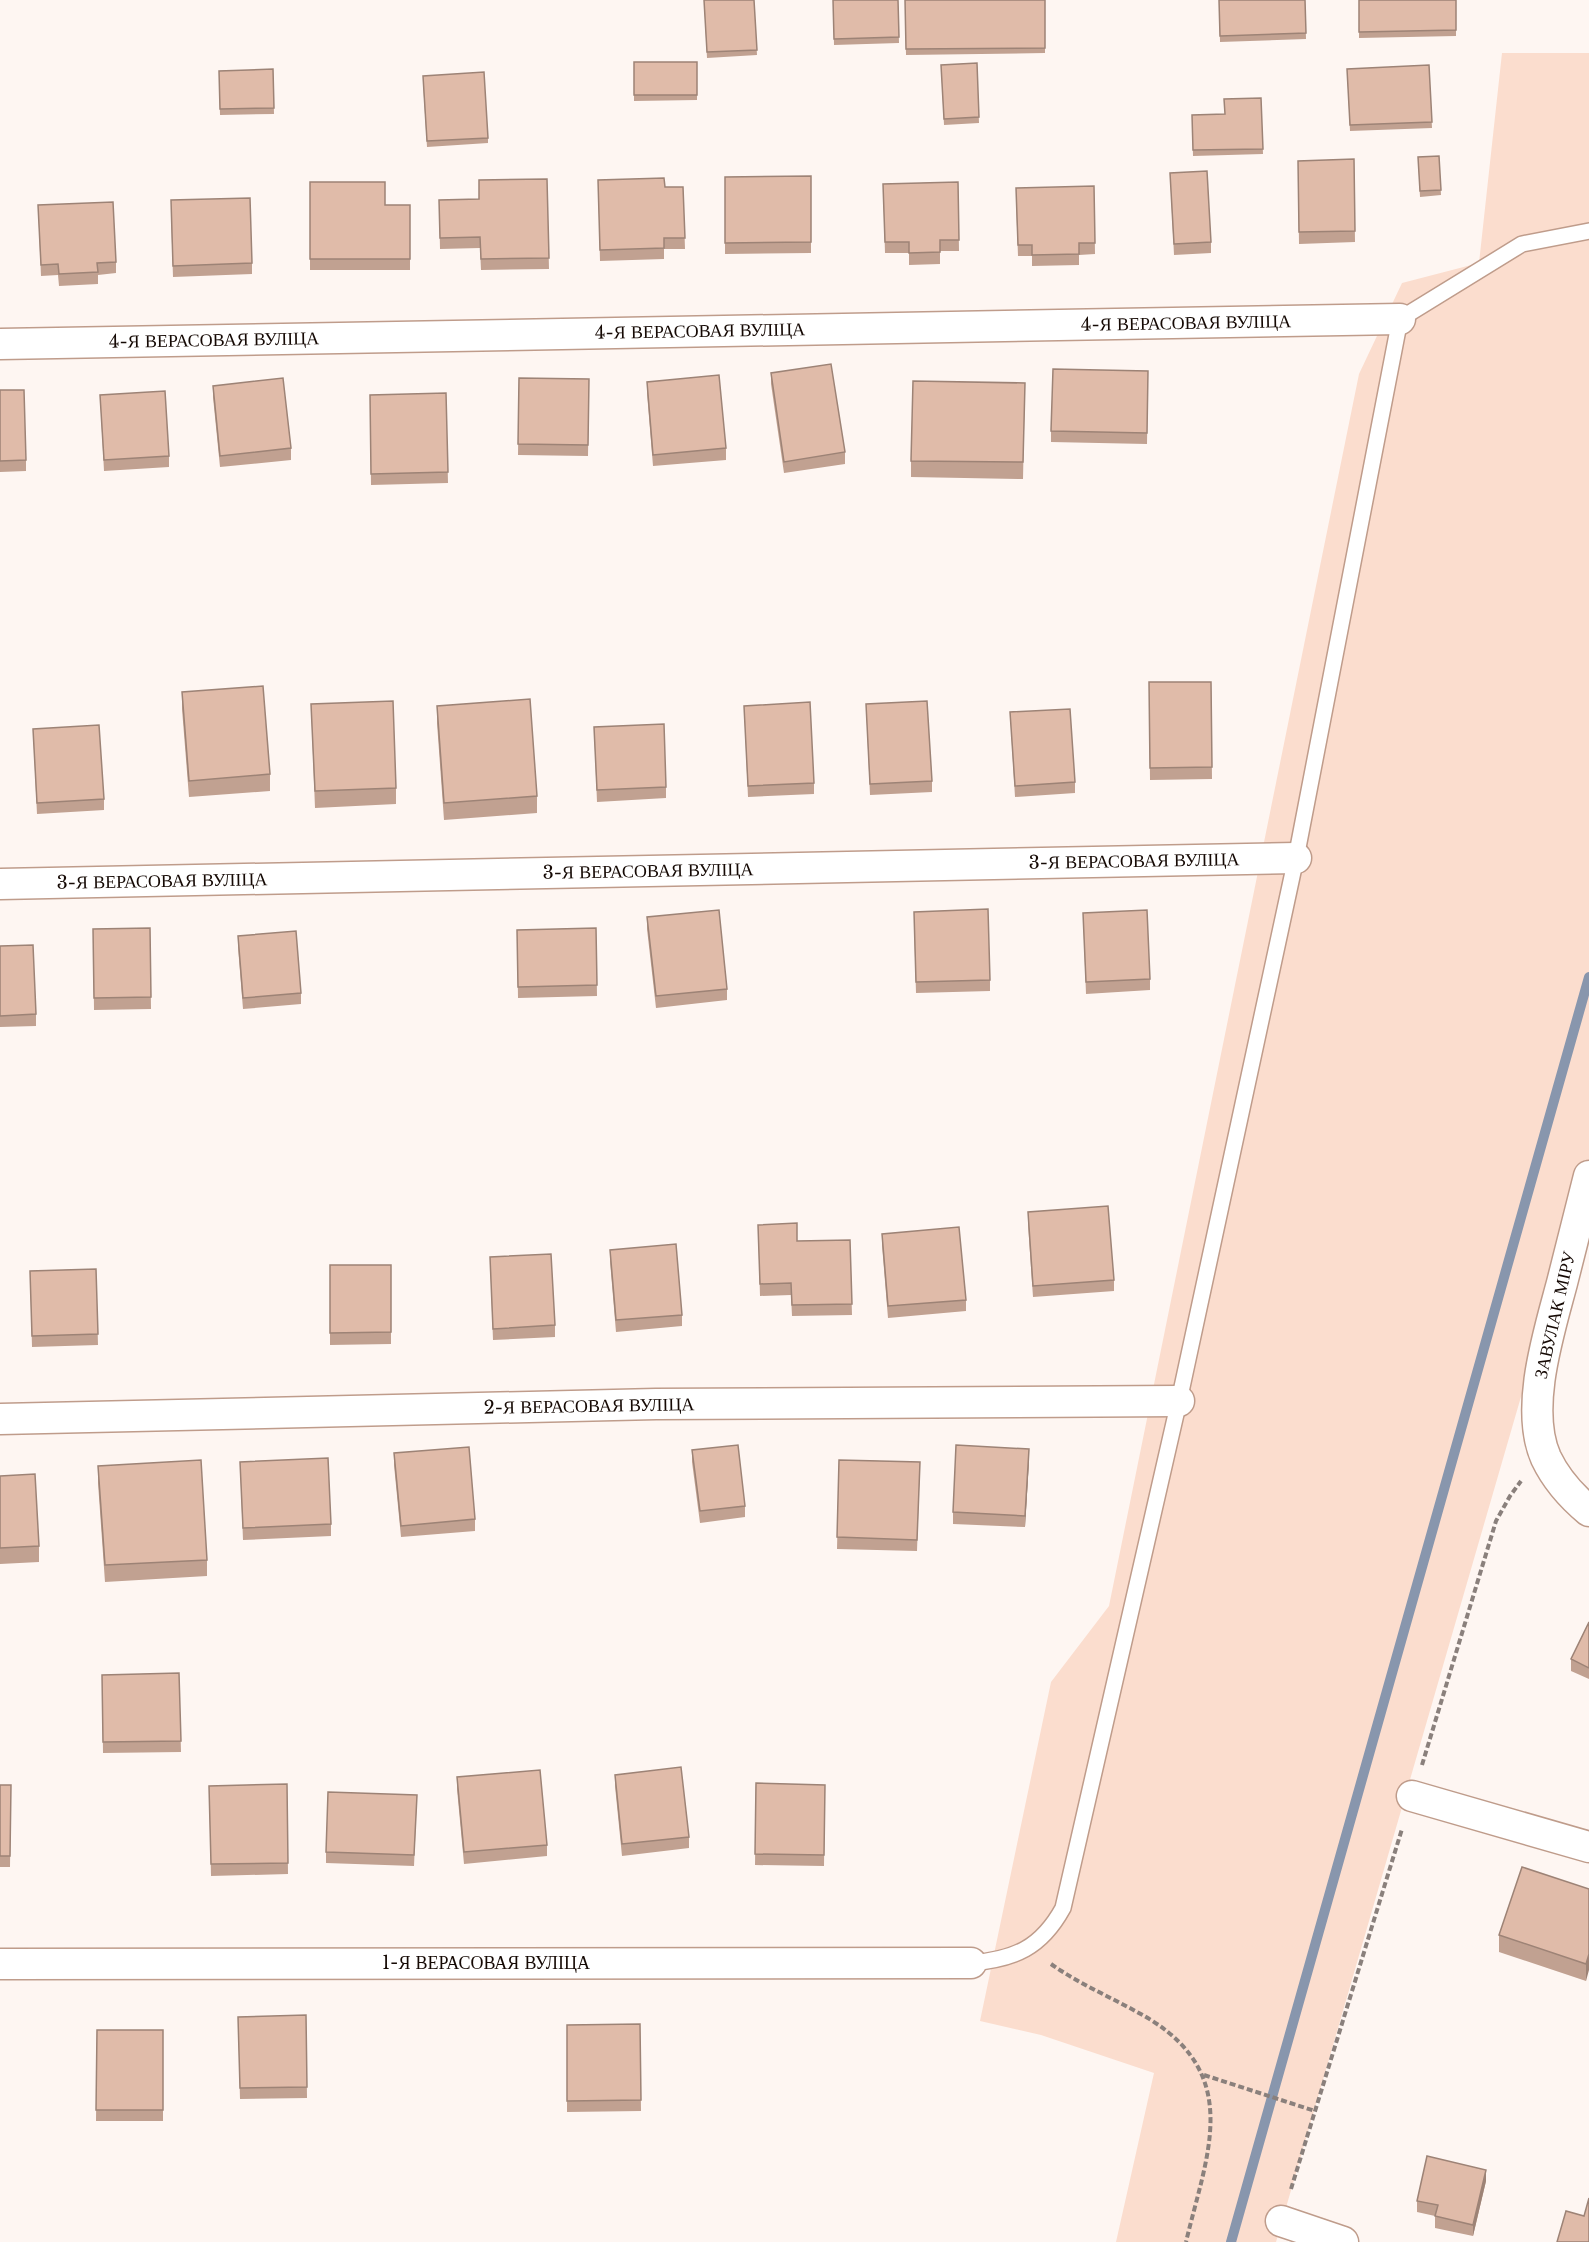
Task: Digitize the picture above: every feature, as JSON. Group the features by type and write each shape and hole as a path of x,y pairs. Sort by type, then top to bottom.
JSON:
{"street":[{"name":"4-Я ВЕРАСОВАЯ ВУЛІЦА","path":"0,344 1400,319"},
{"name":"3-Я ВЕРАСОВАЯ ВУЛІЦА","path":"0,884 1296,858"},
{"name":"ЗАВУЛАК МІРУ","path":"1589,1176 1538,1390 1539,1425 1545,1456 1558,1478 1576,1500 1589,1511"},
{"name":"2-Я ВЕРАСОВАЯ ВУЛІЦА","path":"0,1419 656,1404 1179,1401"},
{"path":"1412,1796 1589,1847"},
{"name":"1-Я ВЕРАСОВАЯ ВУЛІЦА","path":"0,1964 971,1963"},
{"path":"1281,2221 1343,2242"}],"lane":[{"path":"971,1963 998,1961 1032,1946 1054,1924 1063,1908 1179,1401 1296,858 1400,319 1522,244 1589,231"}],"path":[{"path":"1281,2221 1496,1521 1510,1496 1545,1456"},
{"path":"1032,1946 1044,1959 1061,1971 1152,2021 1181,2044 1204,2075 1210,2106 1210,2137 1186,2242"},
{"path":"1204,2075 1315,2111"}],"shaded area":[{"path":"1502,53 1589,53 1589,1162 1276,2242 1116,2242 1154,2073 1041,2035 980,2021 1051,1682 1109,1606 1359,374 1402,283 1479,263"}],"building":[{"path":"704,0 754,0 757,50 707,52"},
{"path":"833,0 898,0 899,37 834,39"},
{"path":"905,0 1045,0 1045,48 906,49"},
{"path":"1219,0 1305,0 1306,33 1220,36"},
{"path":"1359,0 1456,0 1456,30 1359,32"},
{"path":"634,62 697,62 697,95 634,95"},
{"path":"977,63 979,117 944,119 941,65"},
{"path":"1429,65 1432,122 1350,125 1347,69"},
{"path":"273,69 274,108 220,109 219,71"},
{"path":"484,72 488,138 427,141 423,76"},
{"path":"1261,98 1263,149 1193,150 1192,115 1225,114 1224,99"},
{"path":"1439,156 1441,190 1420,191 1418,157"},
{"path":"1354,159 1355,231 1299,232 1298,161"},
{"path":"1207,171 1211,242 1174,244 1170,173"},
{"path":"811,176 811,242 725,243 725,177"},
{"path":"664,178 665,187 683,187 685,238 664,238 664,248 600,250 598,180"},
{"path":"547,179 549,258 481,259 480,237 440,238 439,200 479,199 479,180"},
{"path":"310,182 385,182 385,205 410,205 410,259 310,259"},
{"path":"958,182 959,240 940,240 940,252 909,253 909,242 885,242 883,184"},
{"path":"1094,186 1095,243 1079,243 1079,254 1032,255 1032,245 1018,245 1016,188"},
{"path":"250,198 252,263 173,266 171,200"},
{"path":"113,202 116,262 97,263 98,272 59,274 58,264 41,265 38,205"},
{"path":"831,364 845,452 784,462 771,373"},
{"path":"1053,369 1148,371 1147,433 1051,431"},
{"path":"719,375 726,448 653,455 647,382"},
{"path":"283,378 291,448 220,456 213,386"},
{"path":"519,378 589,379 588,445 518,444"},
{"path":"913,381 1025,383 1023,462 911,461"},
{"path":"0,390 24,390 26,460 0,461"},
{"path":"165,391 169,456 104,460 100,395"},
{"path":"446,393 448,472 371,474 370,395"},
{"path":"1149,682 1211,682 1212,767 1150,768"},
{"path":"263,686 270,774 189,781 182,692"},
{"path":"530,699 537,796 444,803 437,706"},
{"path":"393,701 396,788 315,791 311,704"},
{"path":"927,701 932,781 870,784 866,704"},
{"path":"810,702 814,783 748,786 744,706"},
{"path":"1070,709 1075,782 1015,786 1010,712"},
{"path":"664,724 666,787 597,790 594,727"},
{"path":"99,725 104,799 37,803 33,729"},
{"path":"988,909 990,980 916,982 914,912"},
{"path":"719,910 727,989 656,996 647,917"},
{"path":"1147,910 1150,979 1086,982 1083,913"},
{"path":"150,928 151,997 94,998 93,929"},
{"path":"596,928 597,985 518,987 517,930"},
{"path":"296,931 301,993 243,998 238,936"},
{"path":"33,945 36,1014 0,1016 0,946"},
{"path":"1108,1206 1114,1280 1033,1286 1028,1212"},
{"path":"797,1223 797,1241 850,1240 852,1304 792,1305 791,1283 760,1284 758,1225"},
{"path":"959,1227 966,1300 888,1306 882,1234"},
{"path":"676,1244 682,1315 616,1320 610,1250"},
{"path":"551,1254 555,1325 493,1329 490,1257"},
{"path":"330,1265 391,1265 391,1332 330,1333"},
{"path":"96,1269 98,1334 32,1336 30,1271"},
{"path":"738,1445 745,1506 700,1511 692,1450"},
{"path":"956,1445 1029,1449 1025,1516 953,1512"},
{"path":"469,1447 475,1519 401,1526 394,1453"},
{"path":"328,1458 331,1524 243,1528 240,1462"},
{"path":"201,1460 207,1560 105,1565 98,1466"},
{"path":"839,1460 920,1462 917,1540 837,1537"},
{"path":"35,1474 39,1546 0,1548 0,1476"},
{"path":"1589,1622 1589,1668 1571,1659"},
{"path":"179,1673 181,1741 103,1742 102,1675"},
{"path":"681,1767 689,1837 622,1844 615,1775"},
{"path":"540,1770 547,1845 464,1852 457,1777"},
{"path":"756,1783 825,1785 824,1855 755,1854"},
{"path":"287,1784 288,1863 211,1864 209,1786"},
{"path":"0,1785 11,1785 10,1856 0,1856"},
{"path":"328,1792 417,1795 414,1855 326,1852"},
{"path":"1522,1867 1589,1889 1589,1954 1586,1964 1499,1935"},
{"path":"306,2015 307,2087 240,2088 238,2017"},
{"path":"640,2024 641,2100 567,2101 567,2025"},
{"path":"97,2030 163,2030 163,2110 96,2110"},
{"path":"1427,2156 1486,2170 1473,2225 1435,2216 1438,2205 1417,2201"},
{"path":"1589,2198 1589,2242 1557,2242 1566,2211 1584,2216"}],"waterway":[{"path":"1231,2242 1589,977"}]}
